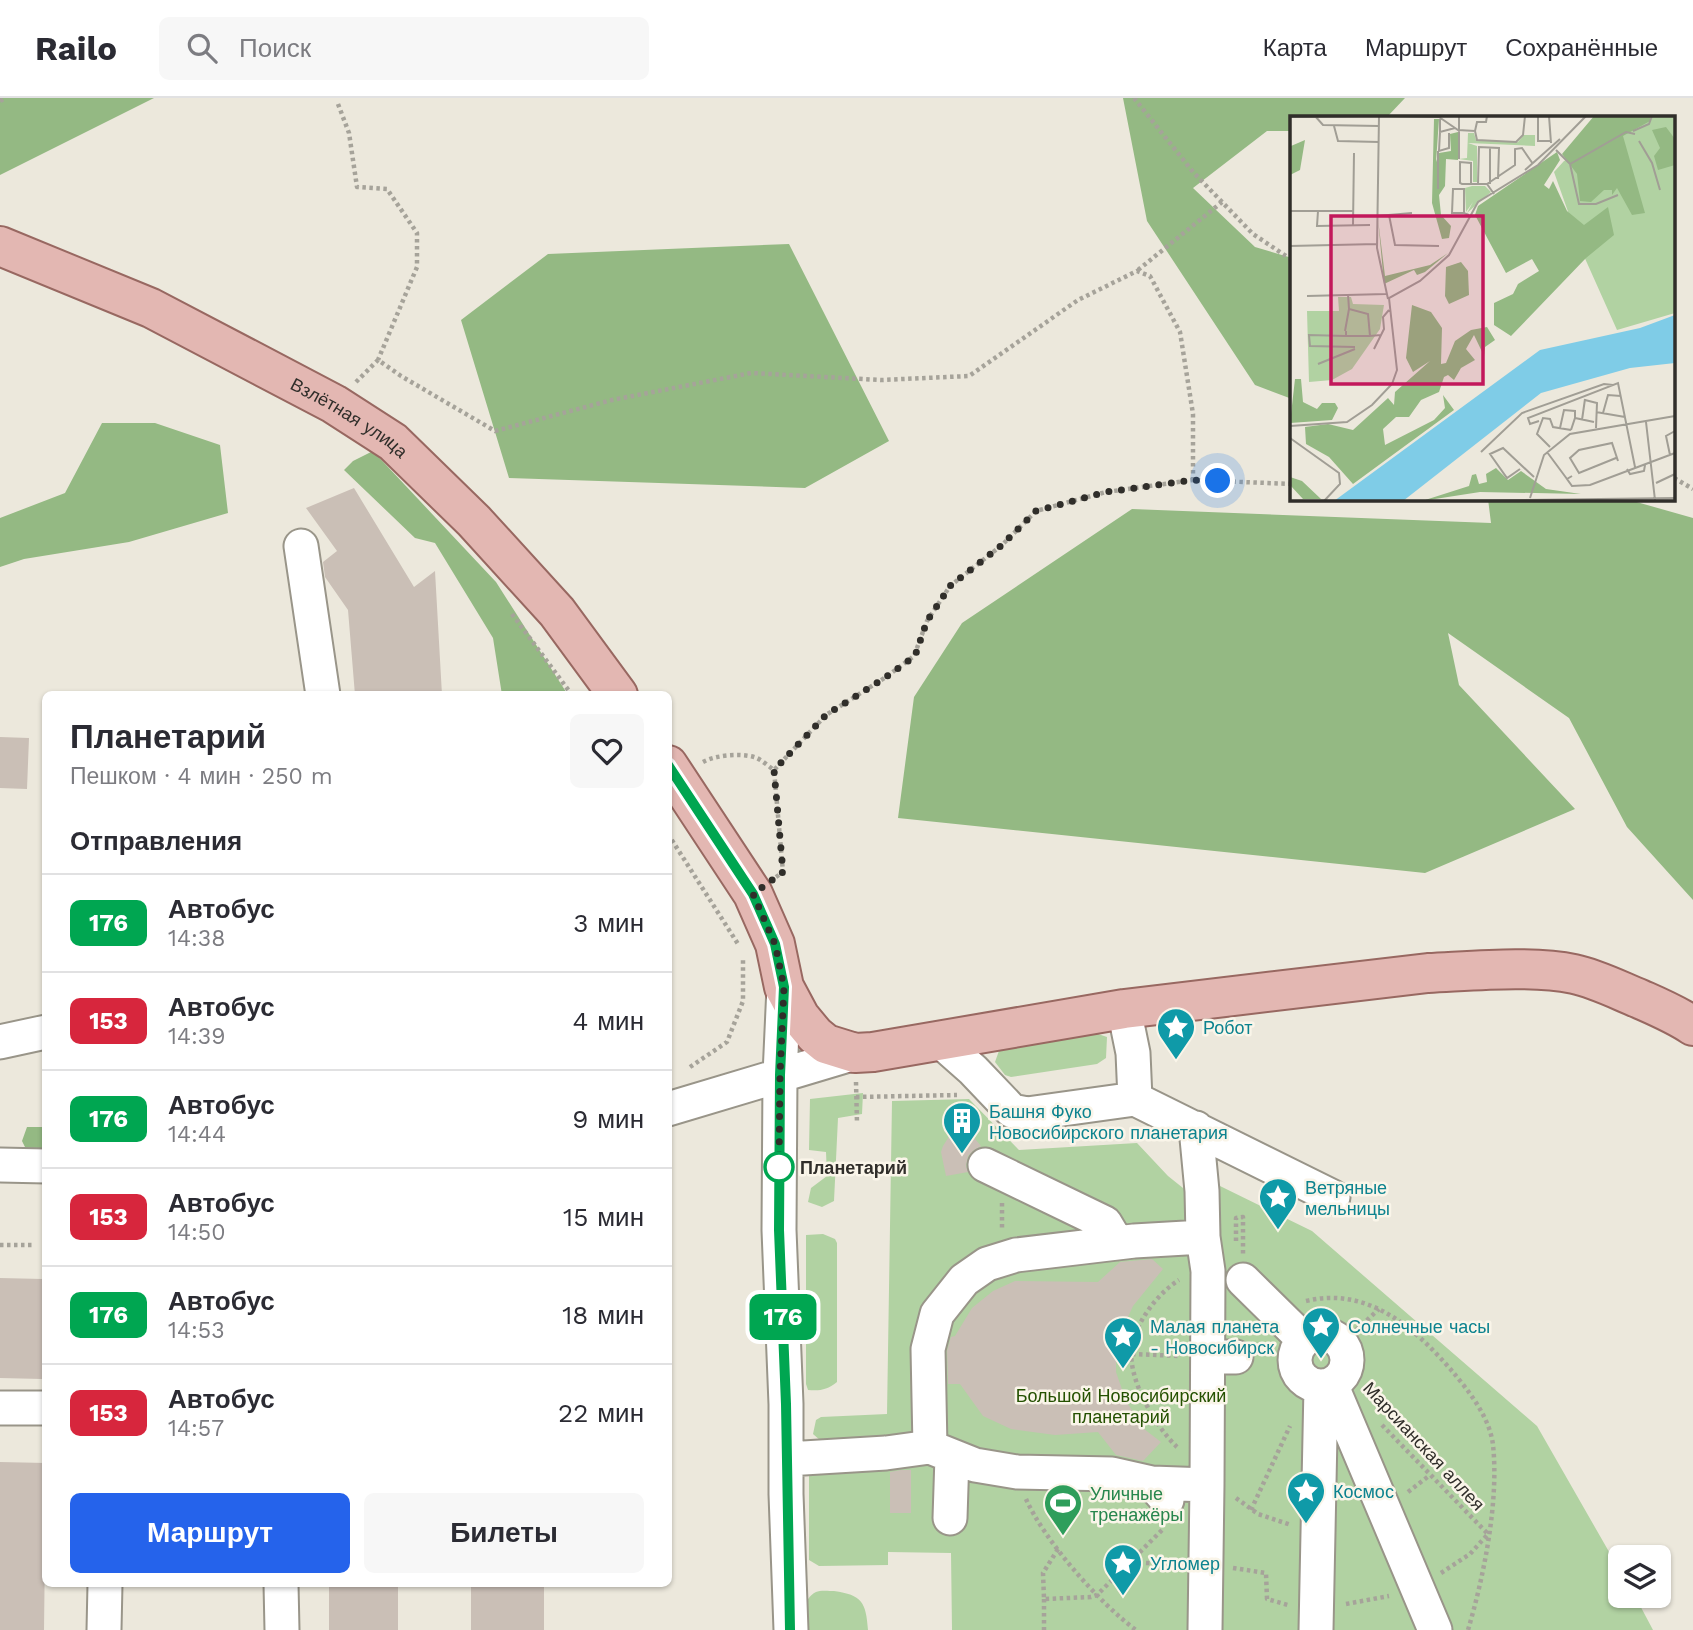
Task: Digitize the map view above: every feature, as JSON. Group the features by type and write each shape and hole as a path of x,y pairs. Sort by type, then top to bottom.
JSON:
{"main road":[{"name":"Взлётная улица","path":"0,246 151,308 334,404 393,442 474,521 557,612 615,691"},
{"path":"672,771 753,894 775,944 784,987 800,1017 815,1035 855,1066 873,1052 1124,1009 1428,973 1551,970 1575,974 1651,1004 1693,1026"}],"street":[{"path":"301,545 322,691"},
{"path":"784,987 780,1075 779,1230 790,1630"},
{"path":"1124,1009 1133,1054 1135,1099"},
{"path":"0,1042 42,1033"},
{"path":"939,1040 973,1070 1012,1111 1027,1114 1135,1099 1333,1197"},
{"path":"672,1108 780,1075 855,1066"},
{"path":"1196,1128 1205,1250 1222,1357 1207,1478 1205,1630"},
{"path":"0,1165 42,1166"},
{"path":"993,1169 1105,1223 1117,1243"},
{"path":"950,1518 928,1349 937,1314 964,1280 987,1264 1016,1255 1117,1243 1205,1250"},
{"path":"1243,1280 1276,1312 1417,1588 1435,1630"},
{"path":"1307,1369 1343,1374 1347,1359 1341,1344"},
{"path":"1307,1369 1318,1530 1316,1618"},
{"path":"0,1408 42,1408"},
{"path":"787,1459 941,1451 975,1465 1017,1472 1112,1474 1165,1502 1207,1478"},
{"path":"104,1630 105,1587"},
{"path":"281,1587 282,1630"}],"path":[{"path":"0,101 5,98"},
{"path":"1134,98 1193,172 1253,234 1290,259"},
{"path":"334,404 379,360 417,267 417,233 387,189 357,187 349,133 338,104"},
{"path":"379,360 401,376 495,431 612,400 751,373 881,380 968,376 1078,300 1137,271 1222,202"},
{"path":"1137,271 1150,276 1180,332 1193,414 1193,480"},
{"path":"1676,479 1693,489"},
{"path":"753,894 783,872 774,770 826,715 915,656 927,621 950,586 1002,545 1036,511 1106,492 1193,480 1290,484"},
{"path":"509,610 569,691"},
{"path":"672,771 711,757 727,756 755,757 774,770"},
{"path":"672,841 743,952 743,1001 727,1042 690,1067"},
{"path":"855,1066 857,1123"},
{"path":"856,1097 959,1095"},
{"path":"993,1169 1002,1259"},
{"path":"0,1245 32,1245"},
{"path":"1205,1250 1147,1309 1132,1345 1132,1354 1137,1383 1152,1416 1164,1435 1207,1478"},
{"path":"1276,1312 1295,1303 1316,1298 1336,1298 1379,1308 1422,1336 1466,1386 1479,1409 1492,1442 1492,1504 1481,1587 1468,1630"},
{"path":"1341,1344 1379,1308"},
{"path":"1132,1354 1222,1357"},
{"path":"1307,1369 1249,1509 1275,1521 1318,1530"},
{"name":"Марсианская аллея","path":"1375,1417 1488,1534"},
{"path":"1017,1472 1032,1512 1058,1549 1119,1618 1136,1630"},
{"path":"1044,1599 1097,1595 1131,1562 1165,1502"},
{"path":"1239,1568 1265,1573 1267,1599 1316,1618 1417,1588 1469,1554 1488,1534"},
{"path":"1044,1630 1043,1573 1058,1549"},
{"path":"1131,1562 1206,1568"}],"green space":[{"path":"0,98 154,98 0,175"},
{"path":"1123,98 1405,98 1388,116 1290,116 1290,131 1267,131 1193,188 1255,247 1290,257 1290,398 1255,385 1147,221"},
{"path":"789,244 889,441 805,488 509,478 461,320 548,254"},
{"path":"102,423 155,423 220,445 228,513 129,542 24,559 0,567 0,518 65,493"},
{"path":"373,451 496,582 565,691 501,691 493,638 435,543 415,538 344,470 353,461"},
{"path":"1488,500 1630,500 1693,518 1693,900 1627,827 1569,718 1448,633 1459,685 1575,809 1425,873 898,818 914,697 962,623 1132,509 1491,523"},
{"path":"1095,1033 1107,1037 1106,1058 1097,1064 1011,1077 1005,1075 995,1062 1000,1048"},
{"path":"863,1093 862,1114 838,1118 834,1201 822,1207 808,1202 811,1188 827,1176 826,1152 809,1150 810,1099"},
{"name":"Большой Новосибирский планетарий","path":"969,1099 1019,1150 1137,1143 1168,1176 1188,1192 1220,1186 1312,1231 1537,1426 1608,1550 1608,1608 1641,1608 1653,1630 952,1630 951,1553 888,1552 888,1565 819,1566 809,1560 809,1474 821,1441 813,1434 816,1420 821,1417 887,1414 892,1101"},
{"path":"27,1127 42,1127 42,1156 29,1155 22,1141"},
{"path":"823,1234 835,1239 837,1243 837,1382 823,1389 808,1390 806,1235"},
{"path":"818,1591 851,1595 861,1602 866,1613 868,1630 801,1630 802,1615 808,1599"}],"building":[{"path":"354,488 414,587 435,571 442,691 355,691 348,610 325,577 323,562 337,551 306,508"},
{"path":"0,737 29,738 27,789 0,788"},
{"name":"Башня Фуко Новосибирского планетария","path":"956,1132 970,1133 981,1146 968,1156 968,1172 946,1176 941,1152 950,1135"},
{"path":"1152,1259 1163,1269 1133,1306 1118,1339 1116,1354 1116,1372 1126,1401 1144,1429 1161,1442 1143,1461 1116,1455 1098,1432 1055,1435 1011,1429 983,1416 960,1384 948,1384 947,1351 951,1337 955,1336 972,1308 993,1291 1015,1281 1098,1282 1120,1262"},
{"path":"0,1278 42,1279 42,1379 0,1378"},
{"path":"0,1462 42,1463 44,1630 0,1630"},
{"path":"911,1470 911,1513 890,1513 890,1472"},
{"path":"329,1587 398,1587 398,1630 329,1630"},
{"path":"471,1587 544,1587 544,1630 471,1630"}],"bus line":[{"name":"176","path":"672,771 753,894 775,944 784,987 780,1075 779,1230 786,1404 790,1630"}],"place":[{"name":"Робот","path":"1176,1061"},
{"name":"Башня Фуко Новосибирского планетария","path":"962,1155"},
{"name":"Планетарий","path":"779,1167"},
{"name":"Ветряные мельницы","path":"1278,1231"},
{"name":"Солнечные часы","path":"1321,1360"},
{"name":"Малая планета - Новосибирск","path":"1123,1370"},
{"name":"Космос","path":"1306,1525"},
{"name":"Уличные тренажёры","path":"1063,1537"},
{"name":"Угломер","path":"1123,1597"}],"route":[{"path":"779,1167 784,987 775,944 753,894 783,872 774,770 826,715 915,656 927,621 950,586 1002,545 1036,511 1106,492 1193,480 1218,481"}]}
